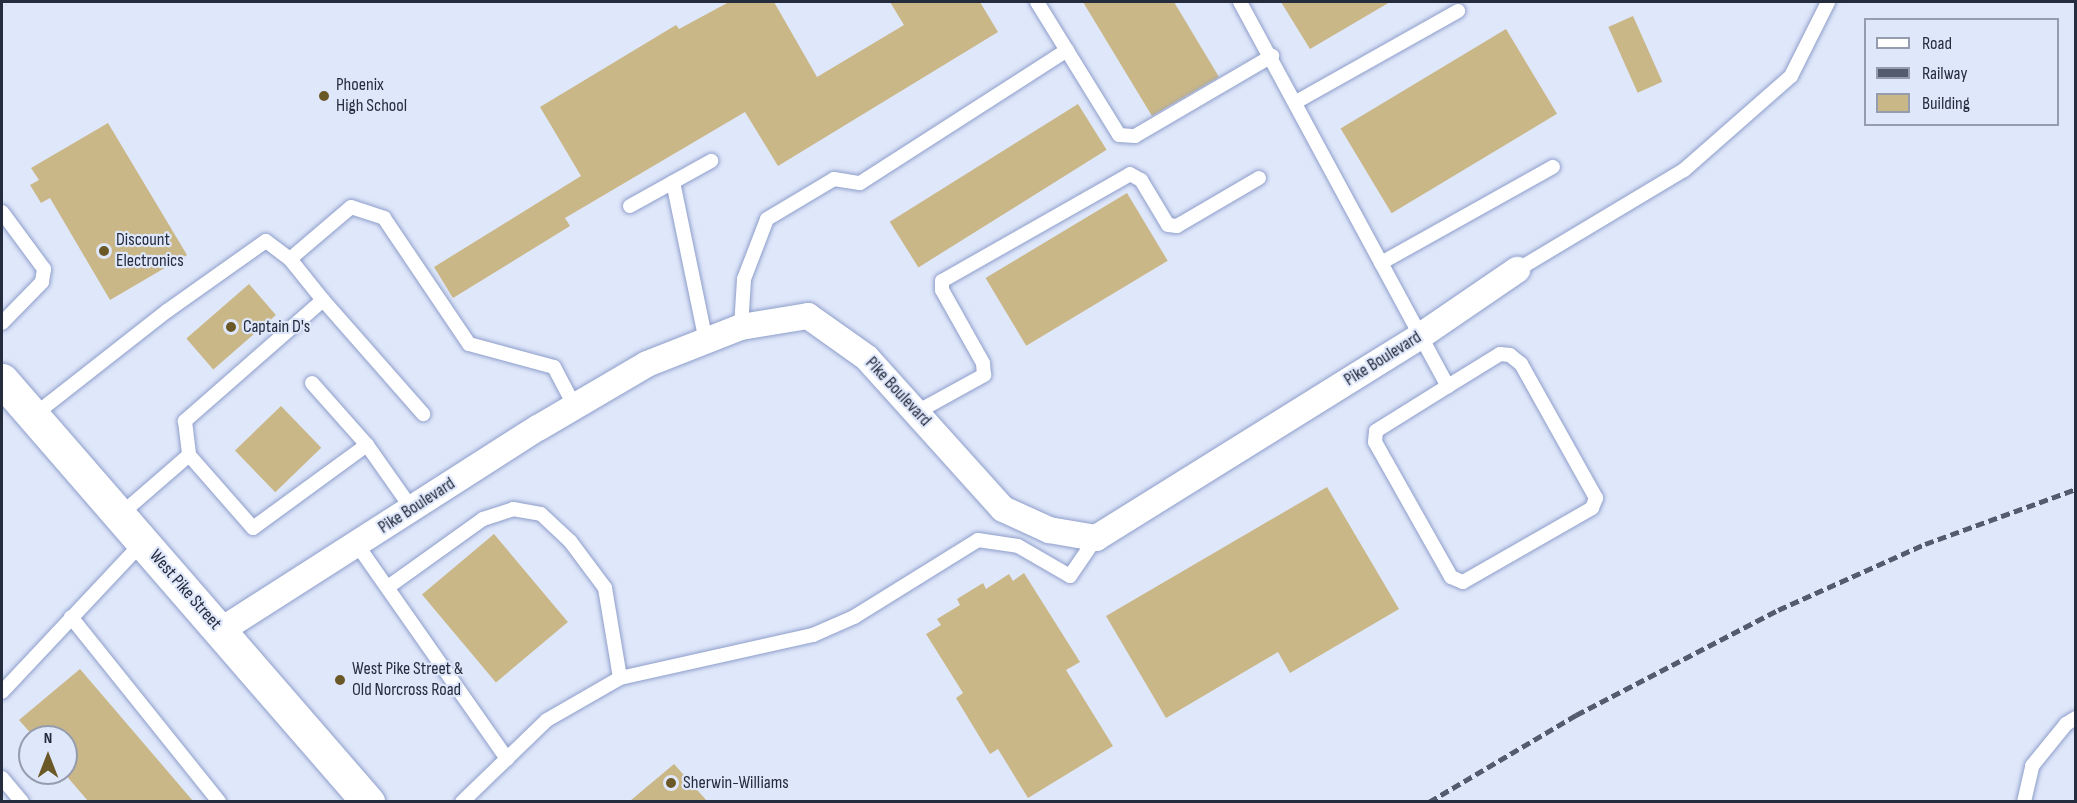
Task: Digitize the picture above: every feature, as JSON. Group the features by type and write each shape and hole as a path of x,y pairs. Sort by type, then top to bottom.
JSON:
{"main road":[{"name":"West Pike Street","path":"2,380 121,514 368,801"}],"street":[{"name":"Pike Boulevard","path":"220,631 358,546 412,508 647,364 741,327 808,316 867,358 1003,508 1049,530 1096,538 1419,337 1518,270"}],"lane":[{"path":"1037,2 1119,135 1135,136 1272,56"},
{"path":"1240,2 1272,56 1419,337 1448,386"},
{"path":"1518,270 1684,170 1791,76 1828,2"},
{"path":"1296,102 1458,11"},
{"path":"741,327 744,279 767,219 834,179 860,183 1067,50"},
{"path":"630,206 711,161"},
{"path":"1381,263 1553,167"},
{"path":"917,412 984,375 983,363 942,290 942,280 1130,174 1141,180 1168,225 1177,225 1259,178"},
{"path":"673,182 706,341"},
{"path":"290,259 351,207 384,218 469,344 554,367 574,407"},
{"path":"2,213 44,269 42,282 2,323"},
{"path":"33,416 167,311 266,241 290,259 423,414"},
{"path":"323,300 185,421 189,455 253,528 367,445"},
{"path":"1500,354 1510,355 1521,364 1596,498 1592,508 1463,582 1451,577 1375,442 1376,431 1448,386 1500,354"},
{"path":"312,383 367,445 412,508"},
{"path":"121,514 189,455"},
{"path":"388,587 483,519 513,509 541,514 570,541 605,588 620,678"},
{"path":"462,801 547,720 620,678 813,635 854,617 978,540 1018,546 1070,576 1096,538"},
{"path":"2,692 144,541"},
{"path":"358,546 507,759"},
{"path":"71,617 219,801"},
{"path":"2025,801 2032,766 2066,724 2076,718"},
{"path":"2,778 22,801"}],"building":[{"path":"729,2 774,2 817,77 904,25 890,2 980,2 998,32 778,166 745,112 565,218 570,226 453,298 434,267 581,176 540,107 676,25 679,29"},
{"path":"1083,2 1174,2 1219,77 1152,116"},
{"path":"1281,2 1390,2 1310,49"},
{"path":"1633,16 1662,82 1638,93 1608,27"},
{"path":"1506,29 1557,114 1392,213 1341,128"},
{"path":"1078,104 1107,150 918,267 890,222"},
{"path":"108,123 187,255 110,300 50,198 41,203 30,185 39,180 31,168"},
{"path":"1127,193 1168,261 1026,346 986,278"},
{"name":"Captain D's","path":"249,284 276,315 213,369 186,338"},
{"path":"281,406 321,448 275,492 235,450"},
{"path":"1327,487 1399,609 1290,673 1278,652 1166,718 1106,616"},
{"path":"494,534 568,622 496,683 422,594"},
{"path":"1024,573 1080,662 1066,670 1113,746 1028,798 998,749 990,754 956,698 963,693 926,634 941,625 937,619 960,605 957,599 983,583 986,589 1009,574 1013,581"},
{"path":"80,669 193,801 88,801 74,785 78,785 78,725 23,725 19,720"},
{"name":"Sherwin-Williams","path":"674,764 707,801 630,801"}],"railway":[{"path":"1429,802 1576,715 1778,610 1925,544 2076,489"}],"place":[{"name":"Phoenix High School","path":"324,96"},
{"name":"Discount Electronics","path":"104,251"},
{"name":"Captain D's","path":"231,327"},
{"name":"West Pike Street & Old Norcross Road","path":"340,680"},
{"name":"Sherwin-Williams","path":"671,783"}]}
